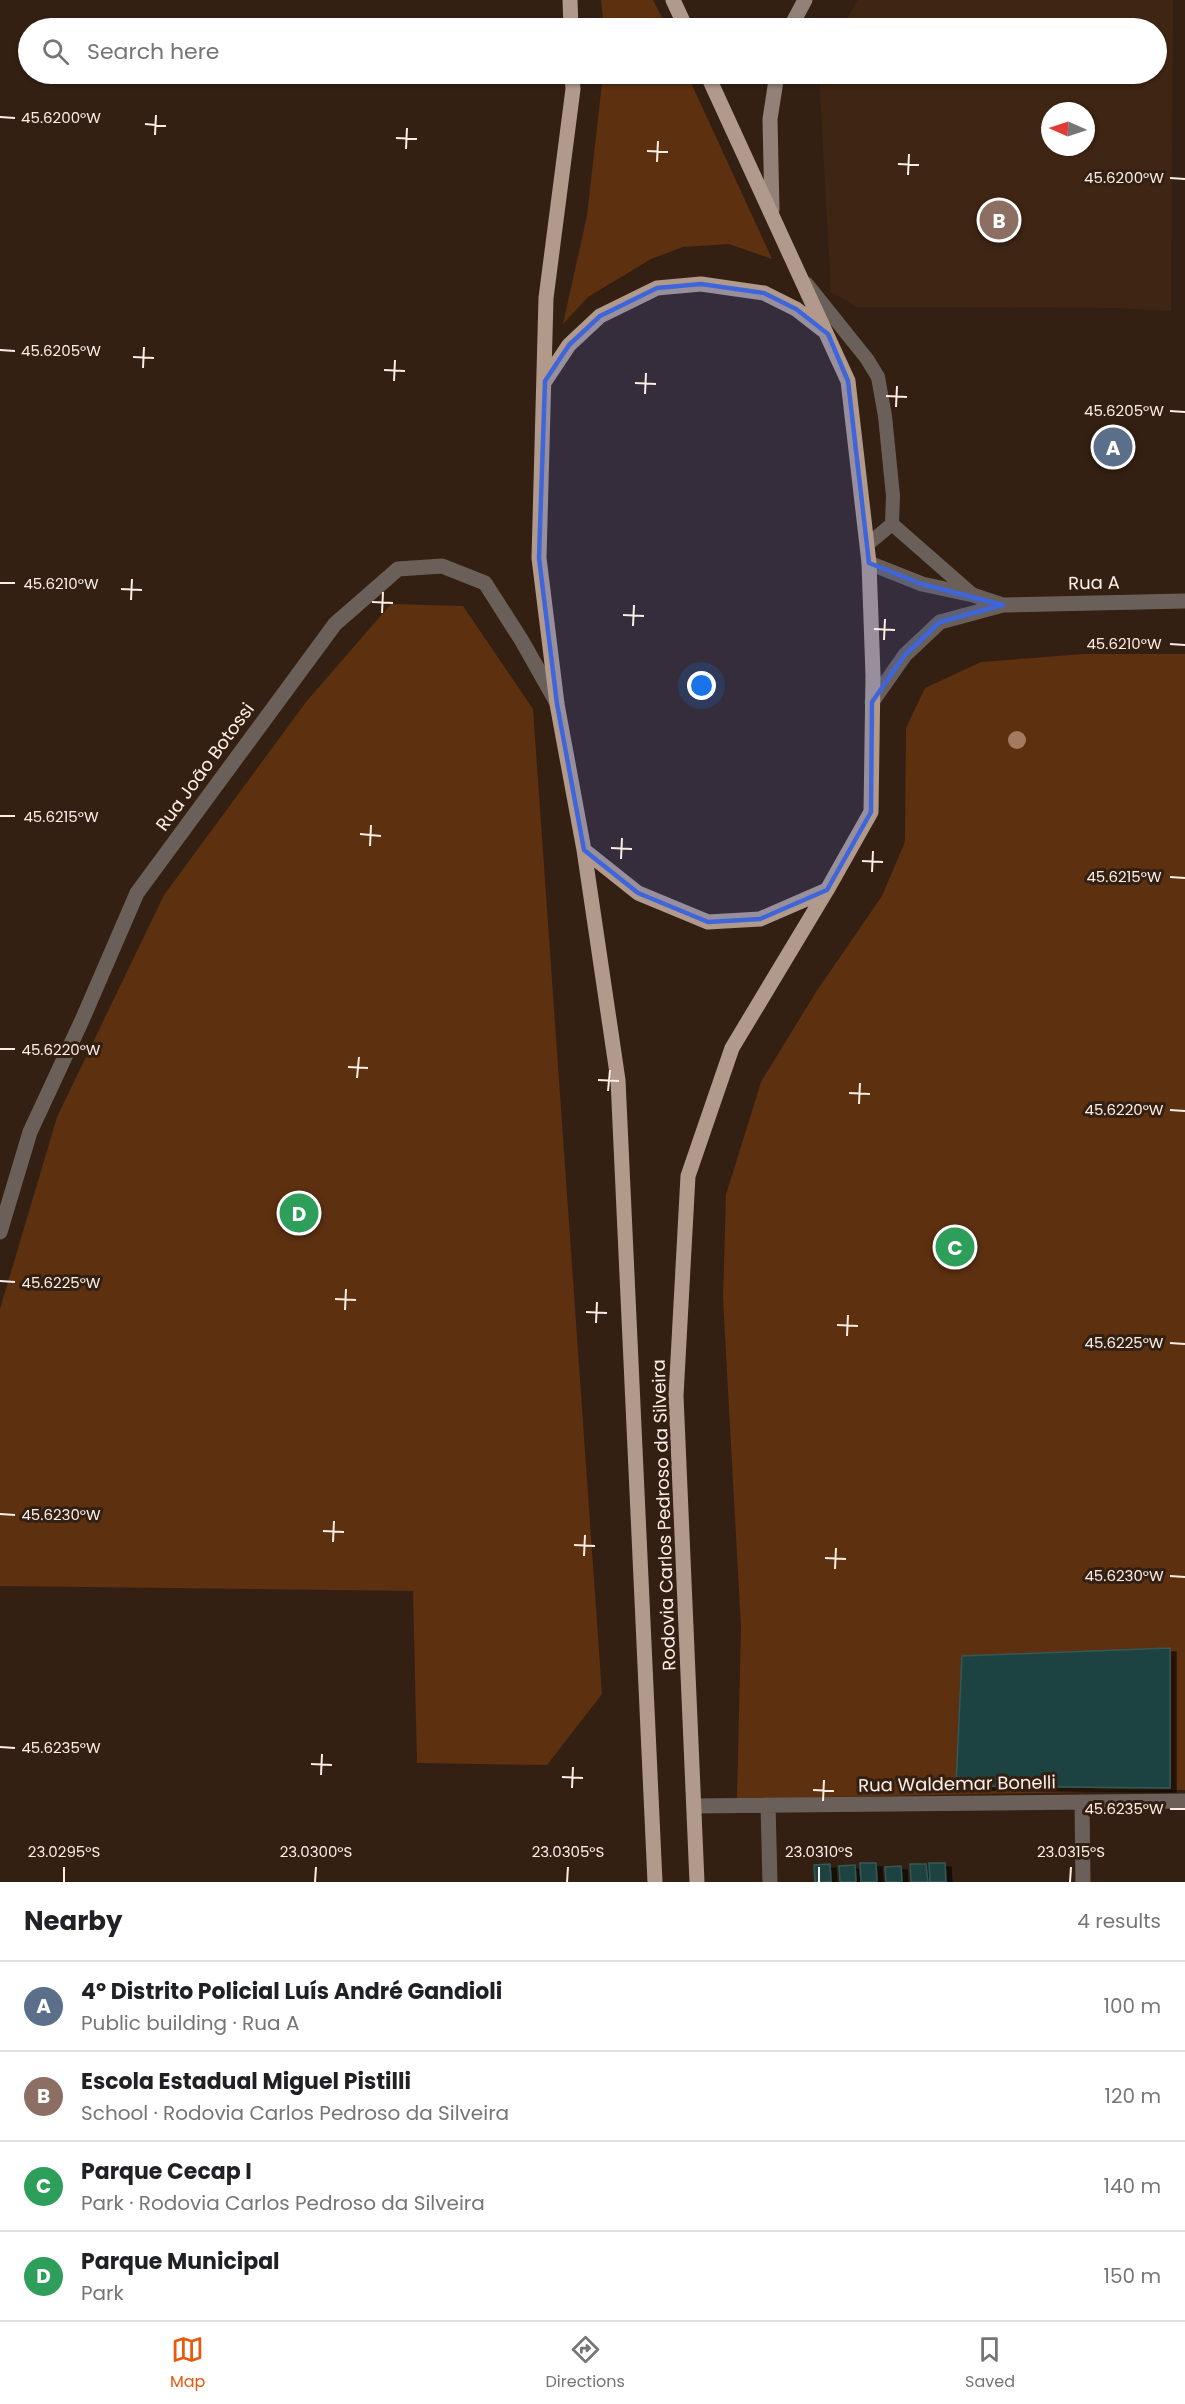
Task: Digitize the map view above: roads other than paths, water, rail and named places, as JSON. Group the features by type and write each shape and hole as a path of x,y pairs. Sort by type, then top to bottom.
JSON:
{"main road":[{"path":"570,0 571,18"},
{"path":"673,0 681,18"},
{"path":"795,18 805,0"},
{"name":"Rodovia Carlos Pedroso da Silveira","path":"573,84 546,298 546,381 539,558 557,704 584,850 618,1080 655,1882"},
{"name":"Rodovia Carlos Pedroso da Silveira","path":"697,1882 676,1396 688,1176 732,1048 871,812 872,702 869,562 848,381 772,210 712,84"},
{"path":"772,210 770,118 775,84"},
{"path":"546,381 569,345 600,316 657,288 701,285 764,293 796,309 828,334"},
{"path":"584,850 638,893 708,922 760,919 827,890"}],"street":[{"name":"Rua A","path":"869,562 922,584 1003,604"},
{"name":"Rua João Botossi","path":"0,1232 30,1132 137,893 335,624 398,569 442,566 485,583 522,641 557,704"},
{"name":"Rua A","path":"872,702 905,655 940,622 1003,604 1185,601"},
{"name":"Rua Waldemar Bonelli","path":"694,1806 1185,1801"},
{"path":"1082,1802 1083,1882"},
{"path":"768,1805 770,1882"}],"lane":[{"path":"799,274 867,359 878,377 885,416 893,496 892,524 867,545"},
{"path":"892,524 973,595"}],"place":[{"name":"Escola Estadual Miguel Pistilli","path":"999,220"},
{"name":"4º Distrito Policial Luís André Gandioli","path":"1113,447"},
{"name":"Parque Municipal","path":"299,1213"},
{"name":"Parque Cecap I","path":"955,1247"}]}
